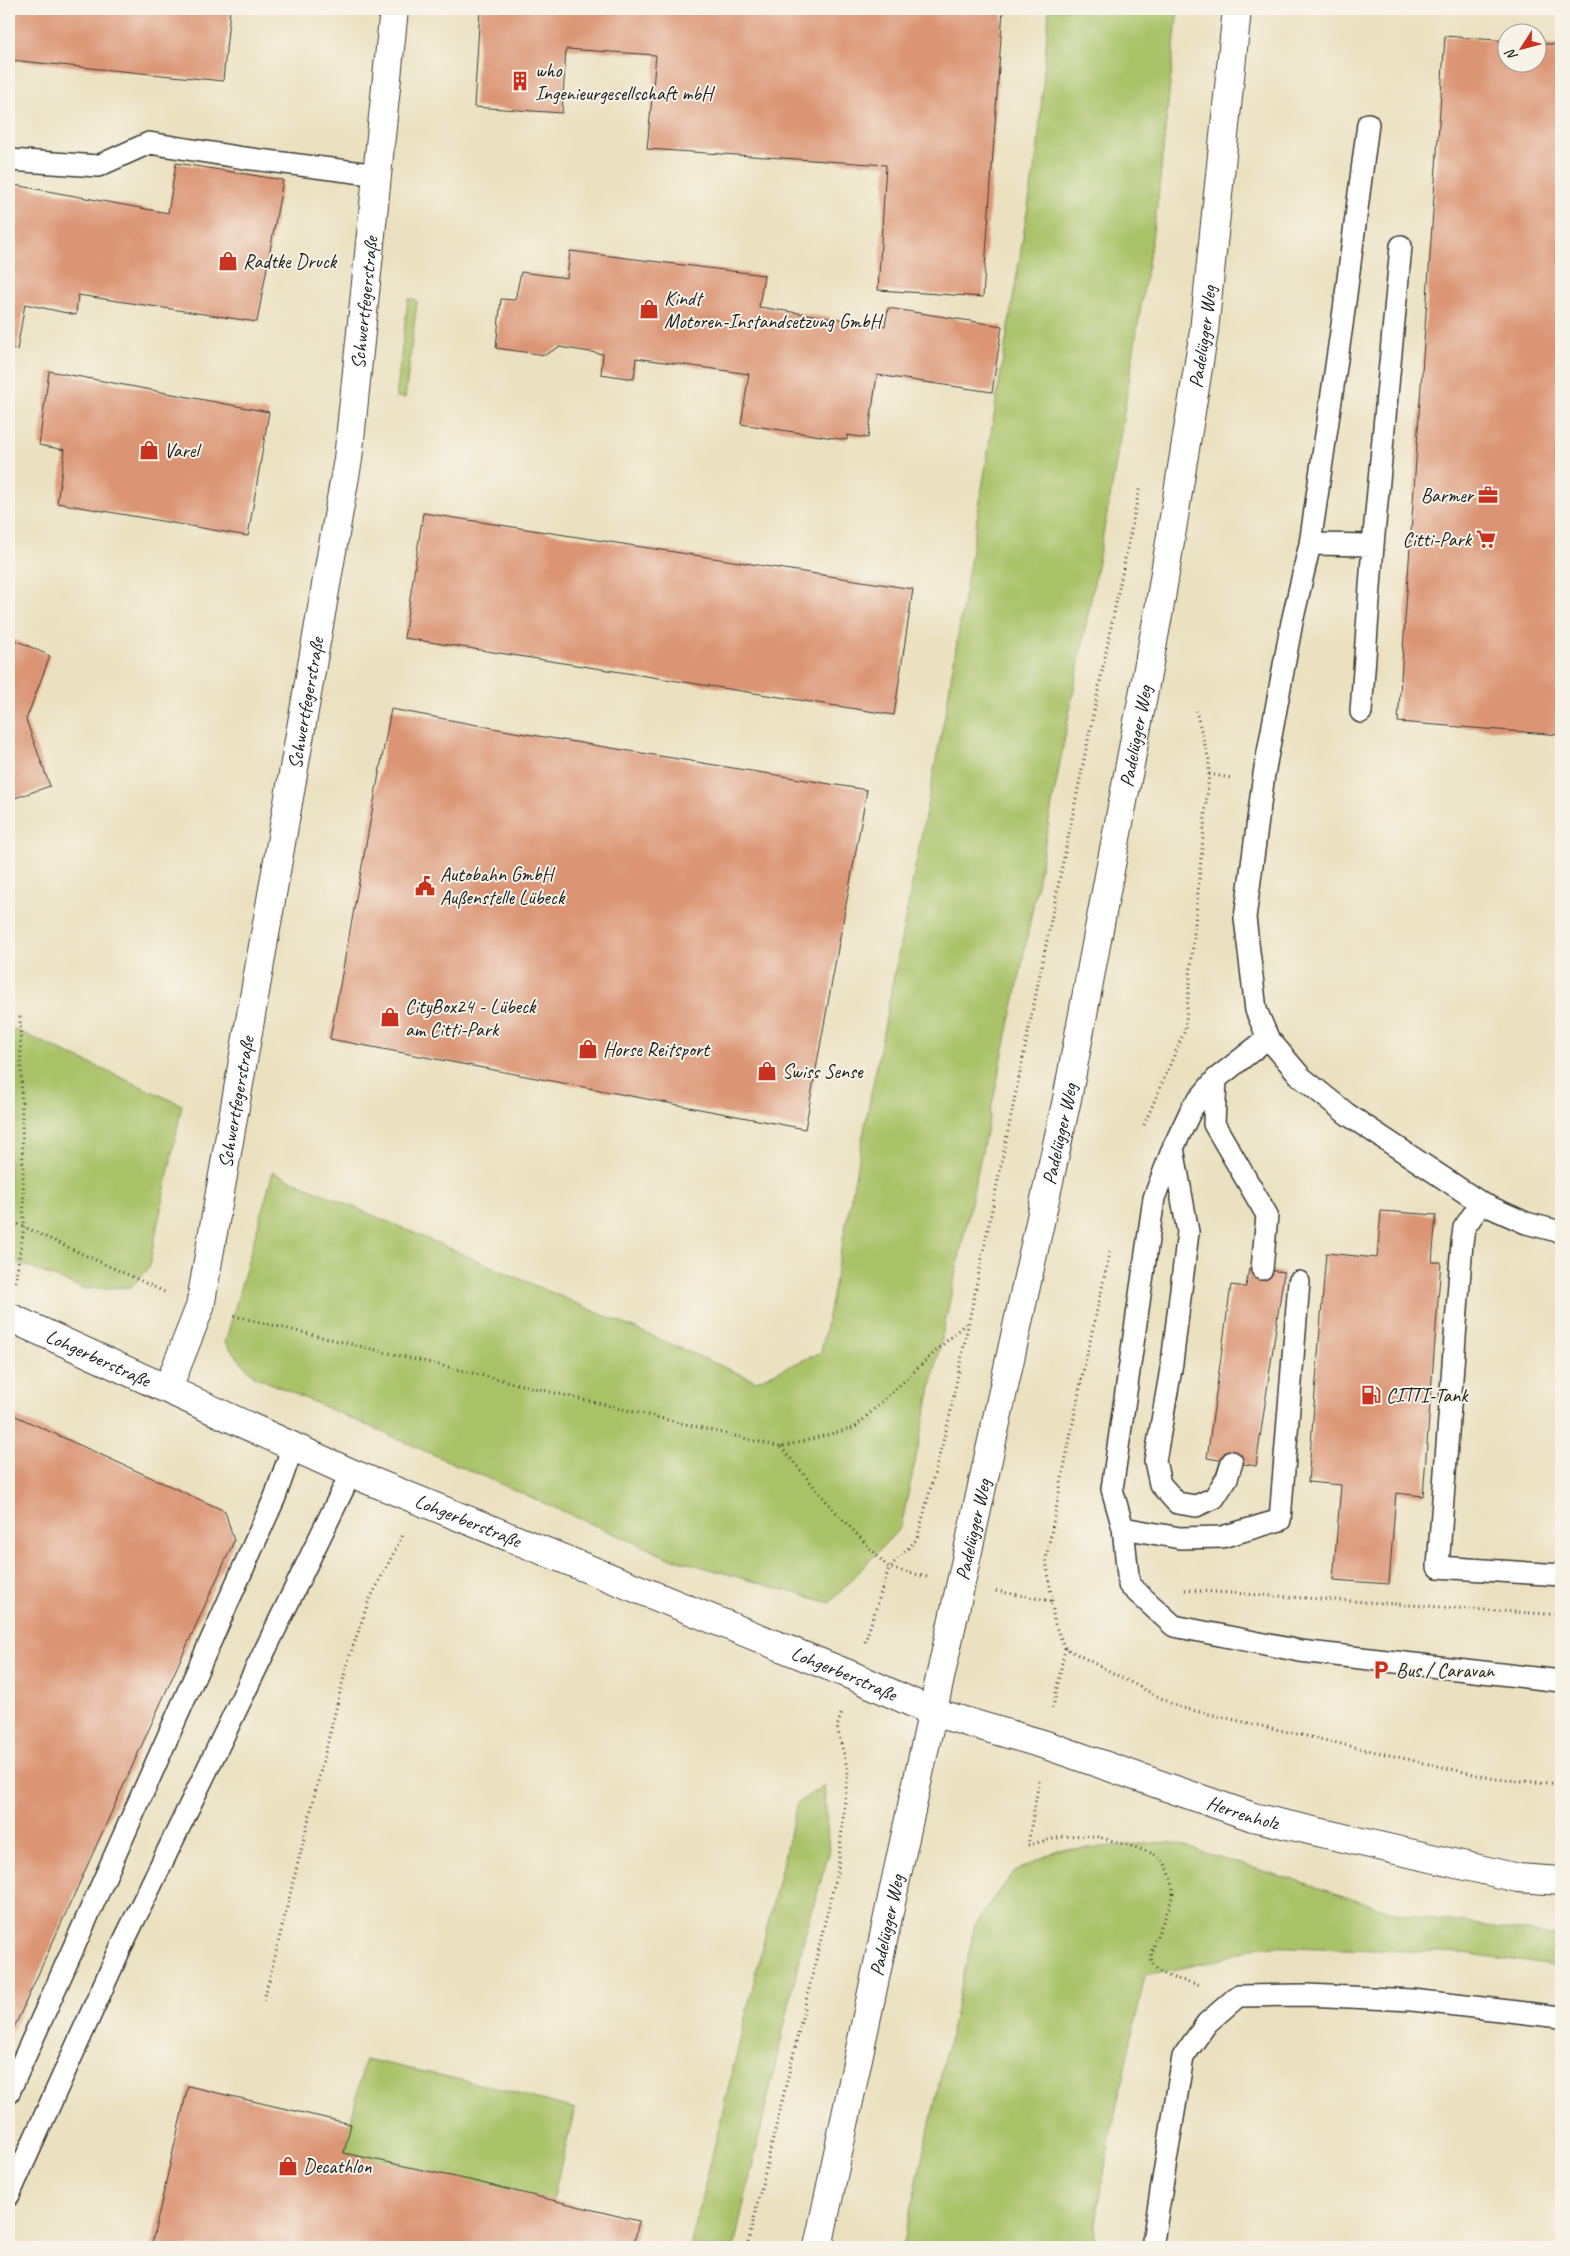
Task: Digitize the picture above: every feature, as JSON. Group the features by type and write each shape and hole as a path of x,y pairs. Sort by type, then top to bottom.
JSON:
{"street":[{"name":"Schwertfegerstraße","path":"168,1388 200,1308 348,459 379,175 394,9"},
{"name":"Padelügger Weg","path":"818,2247 1067,1099 1159,610 1204,331 1237,9"},
{"name":"Lohgerberstraße","path":"9,1317 351,1473 853,1676 933,1712"},
{"name":"Herrenholz","path":"933,1712 1046,1745 1252,1817 1518,1878 1561,1881"}],"lane":[{"path":"1368,124 1342,326 1310,544 1292,622 1264,774 1245,918 1256,1010 1268,1038 1301,1077 1347,1114 1481,1203 1526,1224 1561,1232"},
{"path":"9,160 98,166 148,143 244,158 379,175"},
{"path":"1361,712 1373,545 1401,246"},
{"path":"1310,544 1373,545"},
{"path":"1268,1038 1216,1079 1192,1108 1172,1148 1154,1198 1112,1489 1123,1528 1130,1585 1174,1626 1300,1651 1561,1681"},
{"path":"1216,1079 1214,1124 1267,1215 1262,1269"},
{"path":"1172,1148 1188,1232 1172,1363 1155,1461 1160,1484 1177,1503 1196,1506 1214,1498 1227,1478 1232,1462"},
{"path":"1481,1203 1464,1228 1462,1243 1438,1567 1561,1575"},
{"path":"1123,1528 1180,1538 1222,1537 1280,1520 1299,1282"},
{"path":"9,2092 275,1497 293,1446"},
{"path":"9,2195 121,1947 351,1473"},
{"path":"1152,2247 1183,2058 1207,2023 1238,1996 1307,1995 1412,2000 1561,2017"}],"path":[{"path":"747,2247 838,1868 848,1771 837,1728 889,1568 917,1539 949,1419 1142,476"},
{"path":"14,1287 24,1227 20,1013"},
{"path":"9,1220 200,1308 781,1448 854,1428 968,1320"},
{"path":"781,1448 832,1508 889,1568 1052,1602 1054,1622 1065,1648 1028,1845 1060,1838 1091,1836 1158,1856 1169,1872 1173,1890 1169,1912 1150,1954 1152,1963 1161,1973 1238,1996"},
{"path":"264,2000 347,1664 357,1631 368,1603 421,1501"},
{"path":"1182,1590 1561,1616"},
{"path":"1065,1648 1178,1707 1494,1779 1561,1784"}],"green space":[{"path":"1049,9 1178,9 1157,207 1112,487 1020,975 901,1527 830,1603 667,1557 254,1376 225,1343 273,1172 756,1381 821,1352 946,709 1038,145"},
{"path":"408,299 415,299 417,302 405,398 396,397"},
{"path":"9,1027 182,1105 149,1268 131,1287 84,1289 9,1259"},
{"path":"824,1785 829,1853 805,1935 734,2247 690,2247 797,1803"},
{"path":"1170,1842 1406,1915 1561,1936 1561,1967 1463,1953 1260,1946 1212,1962 1145,1975 1109,2143 1092,2247 902,2247 975,1925 1013,1873 1057,1850"},
{"path":"365,2059 489,2086 575,2109 552,2201 344,2153"}],"building":[{"path":"9,9 230,9 223,81 9,60"},
{"path":"480,9 1003,9 983,297 878,290 886,165 647,149 656,55 566,49 562,113 474,107"},
{"name":"Citti-Park","path":"1445,36 1498,40 1498,72 1548,72 1548,44 1561,45 1561,735 1398,722"},
{"path":"176,163 283,180 257,322 78,295 76,315 25,304 17,350 9,347 9,184 168,213"},
{"path":"570,251 764,275 759,307 885,326 888,308 1002,326 992,392 877,375 868,438 847,435 847,440 741,424 749,374 636,358 634,379 601,374 603,354 559,347 545,355 496,348 501,299 515,300 521,272 567,278"},
{"path":"49,371 269,412 248,536 57,503 65,450 39,445"},
{"path":"423,513 913,589 894,715 404,638"},
{"path":"9,637 50,656 26,720 50,786 9,800"},
{"path":"391,709 520,733 867,790 805,1129 330,1039"},
{"path":"1381,1211 1436,1215 1432,1262 1441,1262 1423,1496 1396,1493 1389,1584 1333,1580 1341,1485 1308,1482 1326,1253 1377,1258"},
{"path":"1249,1268 1284,1272 1256,1466 1207,1458 1231,1285 1246,1287"},
{"path":"9,1413 225,1511 234,1541 9,2039"},
{"name":"Decathlon","path":"188,2086 351,2124 344,2153 469,2180 639,2221 633,2247 151,2247"}],"place":[{"name":"who Ingenieurgesellschaft mbH","path":"520,81"},
{"name":"Radtke Druck","path":"228,261"},
{"name":"Kindt Motoren-Instandsetzung GmbH","path":"649,309"},
{"name":"Varel","path":"149,450"},
{"name":"Barmer","path":"1488,495"},
{"name":"Citti-Park","path":"1486,539"},
{"name":"Autobahn GmbH Außenstelle Lübeck","path":"425,886"},
{"name":"CityBox24 - Lübeck am Citti-Park","path":"390,1017"},
{"name":"Horse Reitsport","path":"588,1049"},
{"name":"Swiss Sense","path":"767,1071"},
{"name":"CITTI-Tank","path":"1371,1395"},
{"name":"Bus / Caravan","path":"1381,1670"},
{"name":"Decathlon","path":"288,2166"}]}
